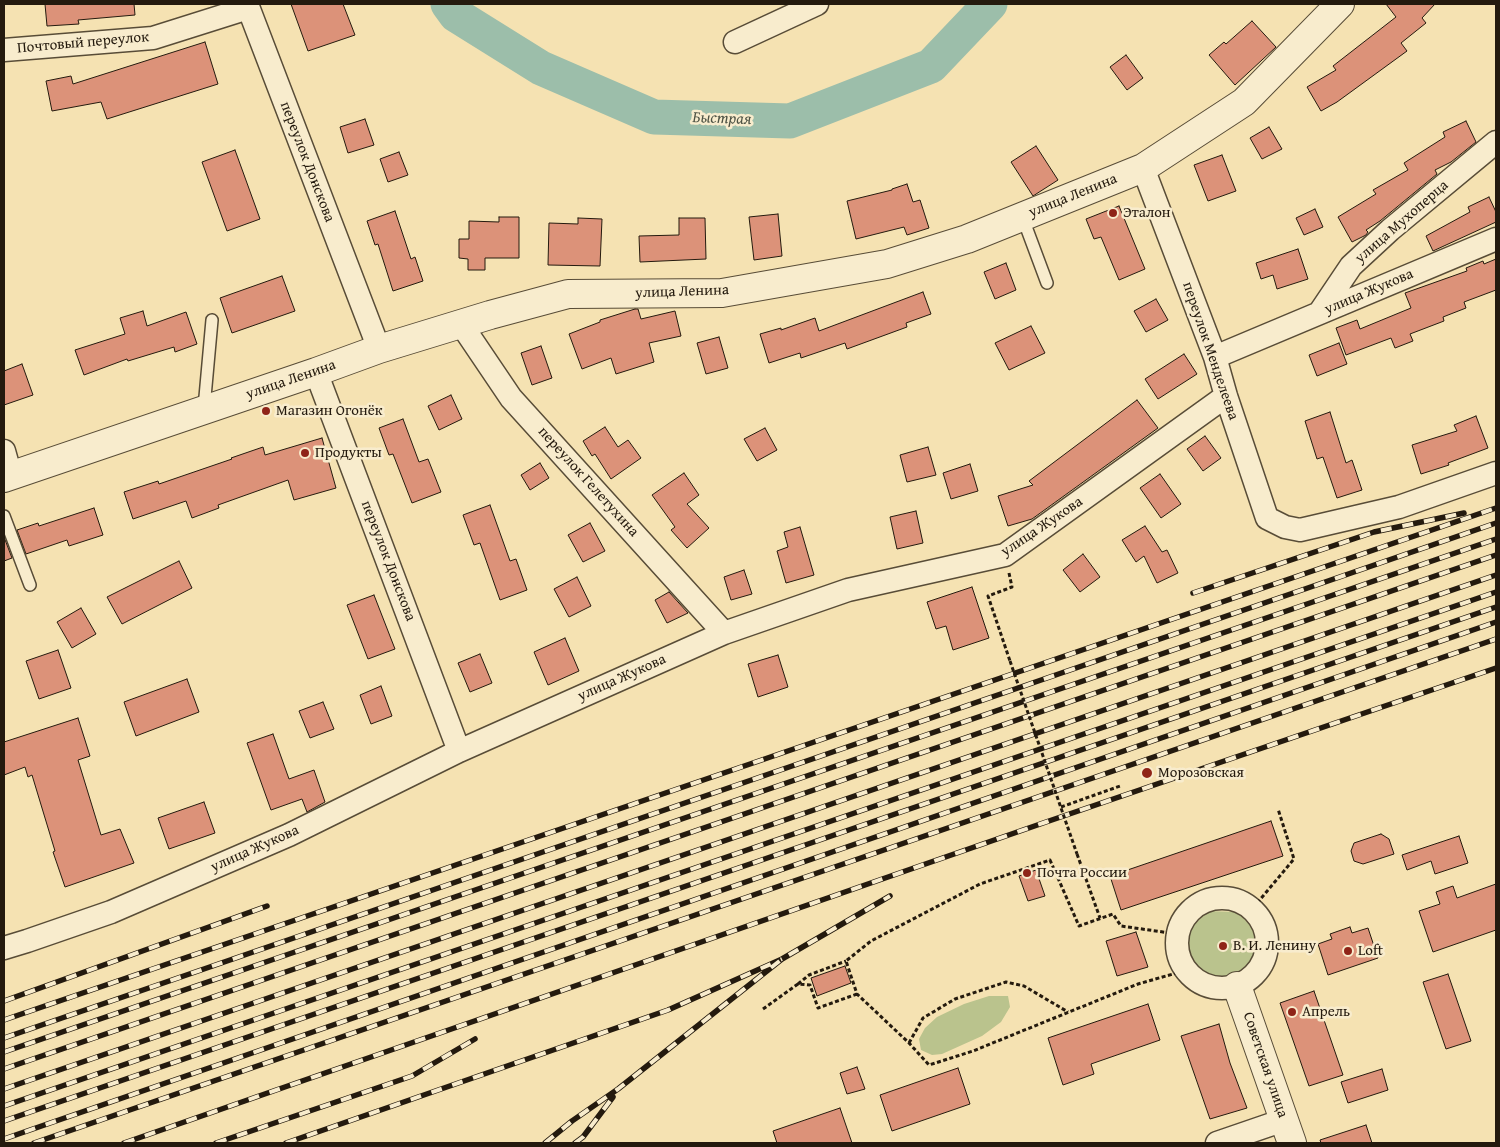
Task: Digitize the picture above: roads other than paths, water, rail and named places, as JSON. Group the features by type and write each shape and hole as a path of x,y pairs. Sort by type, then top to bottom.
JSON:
{"street":[{"path":"735,42 817,4"},
{"name":"улица Ленина","path":"6,468 204,410 316,372 379,348 490,314 568,294 722,293 887,264 967,239 1143,168 1244,102 1340,4"},
{"name":"Почтовый переулок","path":"4,50 153,38 247,6"},
{"name":"переулок Донскова","path":"247,6 379,348"},
{"name":"улица Мухоперца","path":"1320,312 1351,266 1390,230 1496,142"},
{"name":"переулок Менделеева","path":"1143,168 1215,357 1226,396 1268,518 1284,527 1300,530 1399,508 1496,473"},
{"name":"улица Жукова","path":"1215,357 1496,239"},
{"name":"переулок Гелетухина","path":"460,324 511,398 724,633"},
{"name":"переулок Донскова","path":"316,372 459,751"},
{"name":"улица Жукова","path":"4,948 111,912 289,835 459,751 724,633 848,590 1005,556 1226,396"},
{"path":"1231,897 1253,908 1266,928 1268,951 1257,973 1238,986 1214,988 1192,977 1179,958 1177,934 1188,912 1208,899 1231,897"},
{"name":"Советская улица","path":"1238,986 1288,1132"},
{"path":"1217,1143 1288,1132"}],"lane":[{"path":"1022,216 1047,283"},
{"path":"204,410 212,320"},
{"path":"4,516 30,586"}],"waterway":[{"name":"Быстрая","path":"448,4 456,15 541,68 654,117 790,121 931,66 990,4"}],"railway":[{"path":"4,1020 1496,508"},
{"path":"1193,593 1374,532 1464,513"},
{"path":"4,1038 1496,523"},
{"path":"4,1052 1496,539"},
{"path":"4,1069 1496,555"},
{"path":"4,1089 1496,575"},
{"path":"4,1106 1496,592"},
{"path":"4,1121 1496,607"},
{"path":"4,1139 1496,622"},
{"path":"34,1143 1496,639"},
{"path":"124,1143 1046,822 1496,668"},
{"path":"545,1143 572,1121 618,1089 782,959 890,896"},
{"path":"4,1001 267,906"},
{"path":"286,1143 668,1010 782,959"},
{"path":"216,1143 412,1076 475,1039"},
{"path":"575,1143 583,1137 613,1097"}],"place":[{"name":"Эталон","path":"1113,213"},
{"name":"Магазин Огонёк","path":"266,411"},
{"name":"Продукты","path":"305,453"},
{"name":"Морозовская","path":"1147,773"},
{"name":"Почта России","path":"1027,873"},
{"name":"В. И. Ленину","path":"1223,946"},
{"name":"Loft","path":"1348,951"},
{"name":"Апрель","path":"1292,1012"}]}
